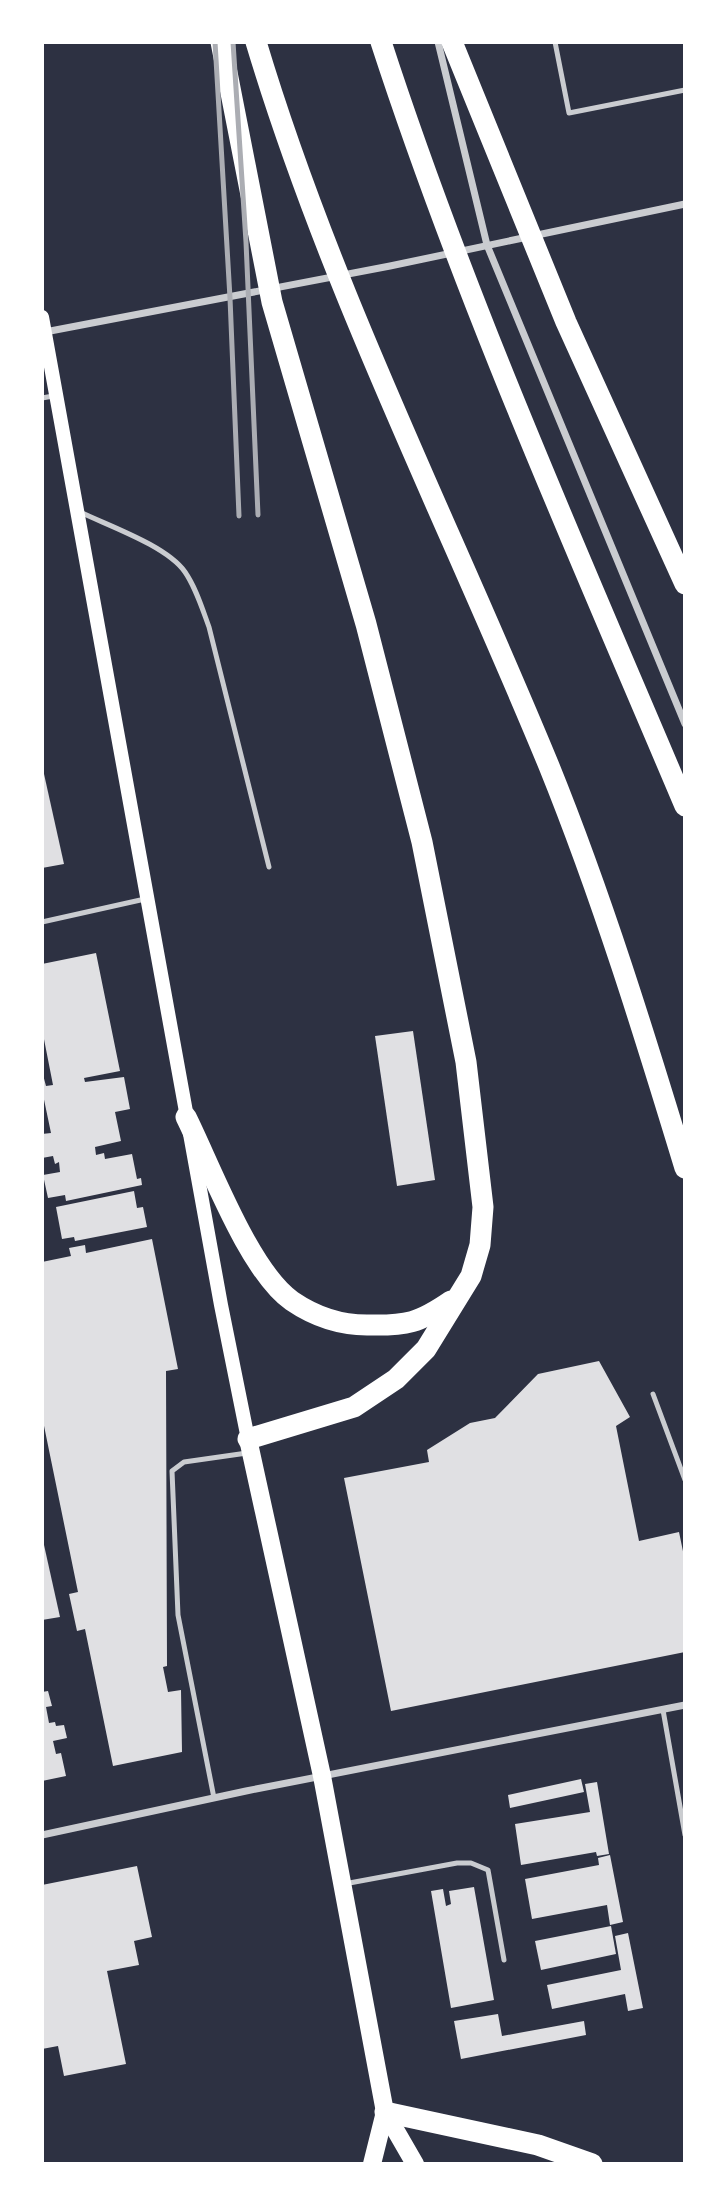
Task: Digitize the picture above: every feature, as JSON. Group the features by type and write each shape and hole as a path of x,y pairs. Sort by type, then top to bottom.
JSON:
{"highway":[{"path":"221,42 272,302 366,624 415,817 466,1062 483,1207 477,1255 471,1276 426,1349 396,1379 354,1407 250,1446"},
{"path":"256,42 316,221 372,361 550,768 610,932 685,1168"},
{"path":"382,42 438,211 495,358 685,806"},
{"path":"452,42 566,322 685,584"},
{"path":"186,1117 250,1247 267,1275 290,1300 319,1317 354,1325 390,1326 421,1321 456,1297"},
{"path":"385,2112 538,2144 593,2164"}],"main road":[{"path":"43,325 49,397 78,511 186,1117 250,1446 322,1776 385,2112 415,2164"},
{"path":"372,2164 385,2112"}],"street":[{"path":"438,42 487,245 685,724"},
{"path":"43,325 142,312 685,204"},
{"path":"42,1835 322,1776 685,1705"}],"lane":[{"path":"555,42 569,113 685,90"},
{"path":"78,511 160,551 183,569 209,627 269,867"},
{"path":"42,922 147,898"},
{"path":"653,1394 685,1480"},
{"path":"214,1798 178,1615 172,1471 184,1462 250,1446"},
{"path":"663,1710 685,1835"},
{"path":"341,1885 457,1863 471,1863 488,1870 504,1960"}],"building":[{"path":"42,765 64,864 42,868"},
{"path":"96,953 120,1071 84,1078 85,1082 124,1077 130,1109 115,1112 121,1141 95,1147 96,1155 104,1153 105,1159 132,1154 137,1179 141,1178 142,1185 66,1201 65,1195 48,1198 43,1175 60,1172 59,1162 55,1164 53,1156 42,1158 42,1134 51,1133 42,1090 42,1071 46,1086 53,1085 42,1029 42,964"},
{"path":"413,1031 435,1180 397,1186 375,1036"},
{"path":"134,1191 137,1208 143,1207 147,1227 75,1241 74,1237 62,1239 56,1207"},
{"path":"152,1239 178,1369 166,1371 167,1666 163,1667 168,1692 181,1690 182,1752 113,1766 85,1629 77,1631 69,1594 78,1592 42,1416 42,1262 71,1256 69,1248 85,1245 86,1253"},
{"path":"599,1361 630,1417 616,1426 639,1541 679,1532 685,1561 685,1652 391,1711 344,1478 429,1462 427,1450 470,1423 495,1418 538,1374"},
{"path":"42,1536 60,1617 42,1620"},
{"path":"48,1691 52,1706 46,1707 49,1723 64,1725 67,1738 53,1741 56,1754 61,1753 66,1776 42,1781 42,1692"},
{"path":"581,1779 584,1792 510,1808 508,1795"},
{"path":"597,1782 609,1854 597,1856 596,1852 521,1865 515,1824 590,1812 585,1784"},
{"path":"610,1855 623,1922 610,1925 607,1905 532,1919 525,1879 599,1865 598,1858"},
{"path":"137,1866 152,1937 134,1941 139,1965 107,1971 126,2064 64,2076 58,2046 42,2049 42,1885"},
{"path":"474,1887 494,2000 451,2008 431,1891 443,1889 446,1906 451,1904 449,1891"},
{"path":"611,1926 616,1954 541,1970 535,1941"},
{"path":"628,1933 643,2008 628,2011 625,1994 552,2009 547,1985 621,1970 615,1936"},
{"path":"498,2014 502,2036 584,2021 586,2035 461,2059 454,2021"}],"railway":[{"path":"215,42 239,516"},
{"path":"233,42 246,242 258,515"}]}
